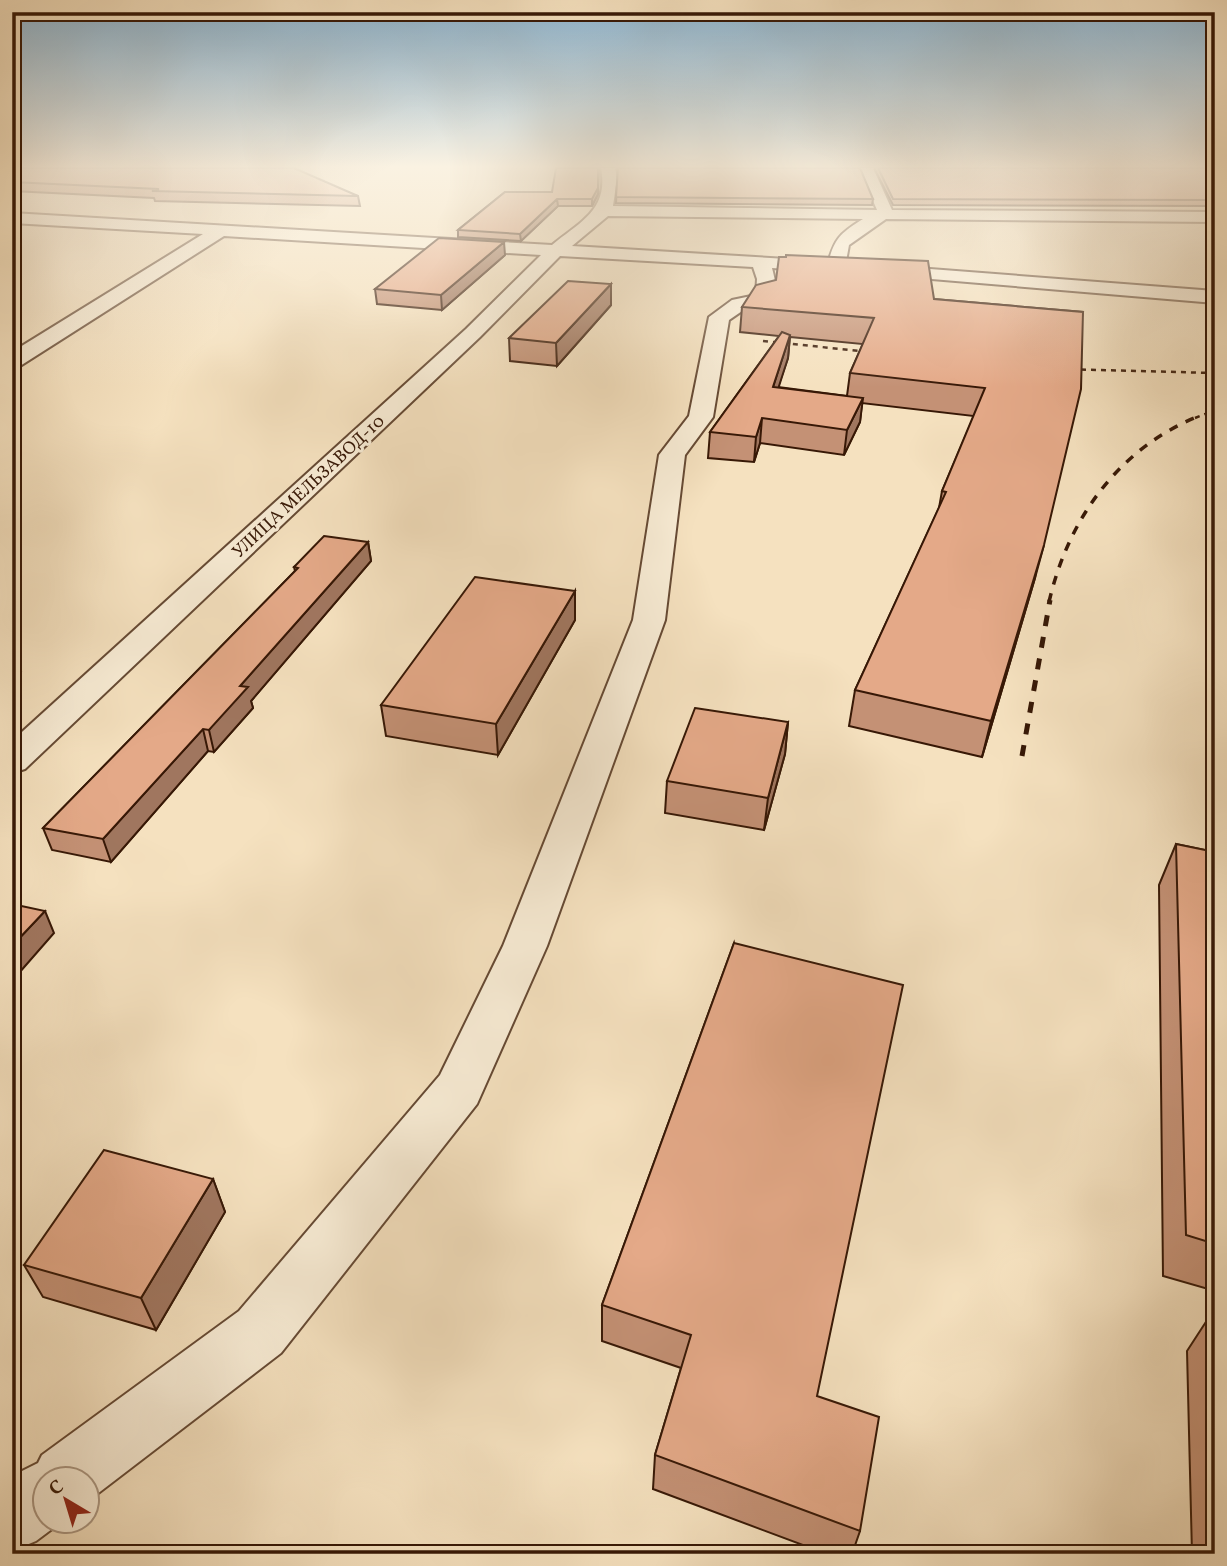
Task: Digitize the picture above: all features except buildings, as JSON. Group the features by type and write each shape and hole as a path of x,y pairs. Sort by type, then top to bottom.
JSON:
{"street":[{"path":"12,361 204,241"},
{"path":"405,241 836,267 1215,297"},
{"name":"УЛИЦА МЕЛЬЗАВОД-10","path":"12,761 567,241"},
{"path":"836,267 844,241"},
{"path":"85,1464 260,1332 459,1089 525,946 649,620 672,455 701,417 719,317 739,304 765,299 765,279 761,263"},
{"path":"12,1517 32,1503"}],"railway":[{"path":"763,341 880,353"},
{"path":"1061,369 1215,373"},
{"path":"1195,418 1215,410"},
{"path":"1049,602 1069,542 1101,490 1121,467 1144,447 1199,416"},
{"path":"1022,756 1050,600"}]}
